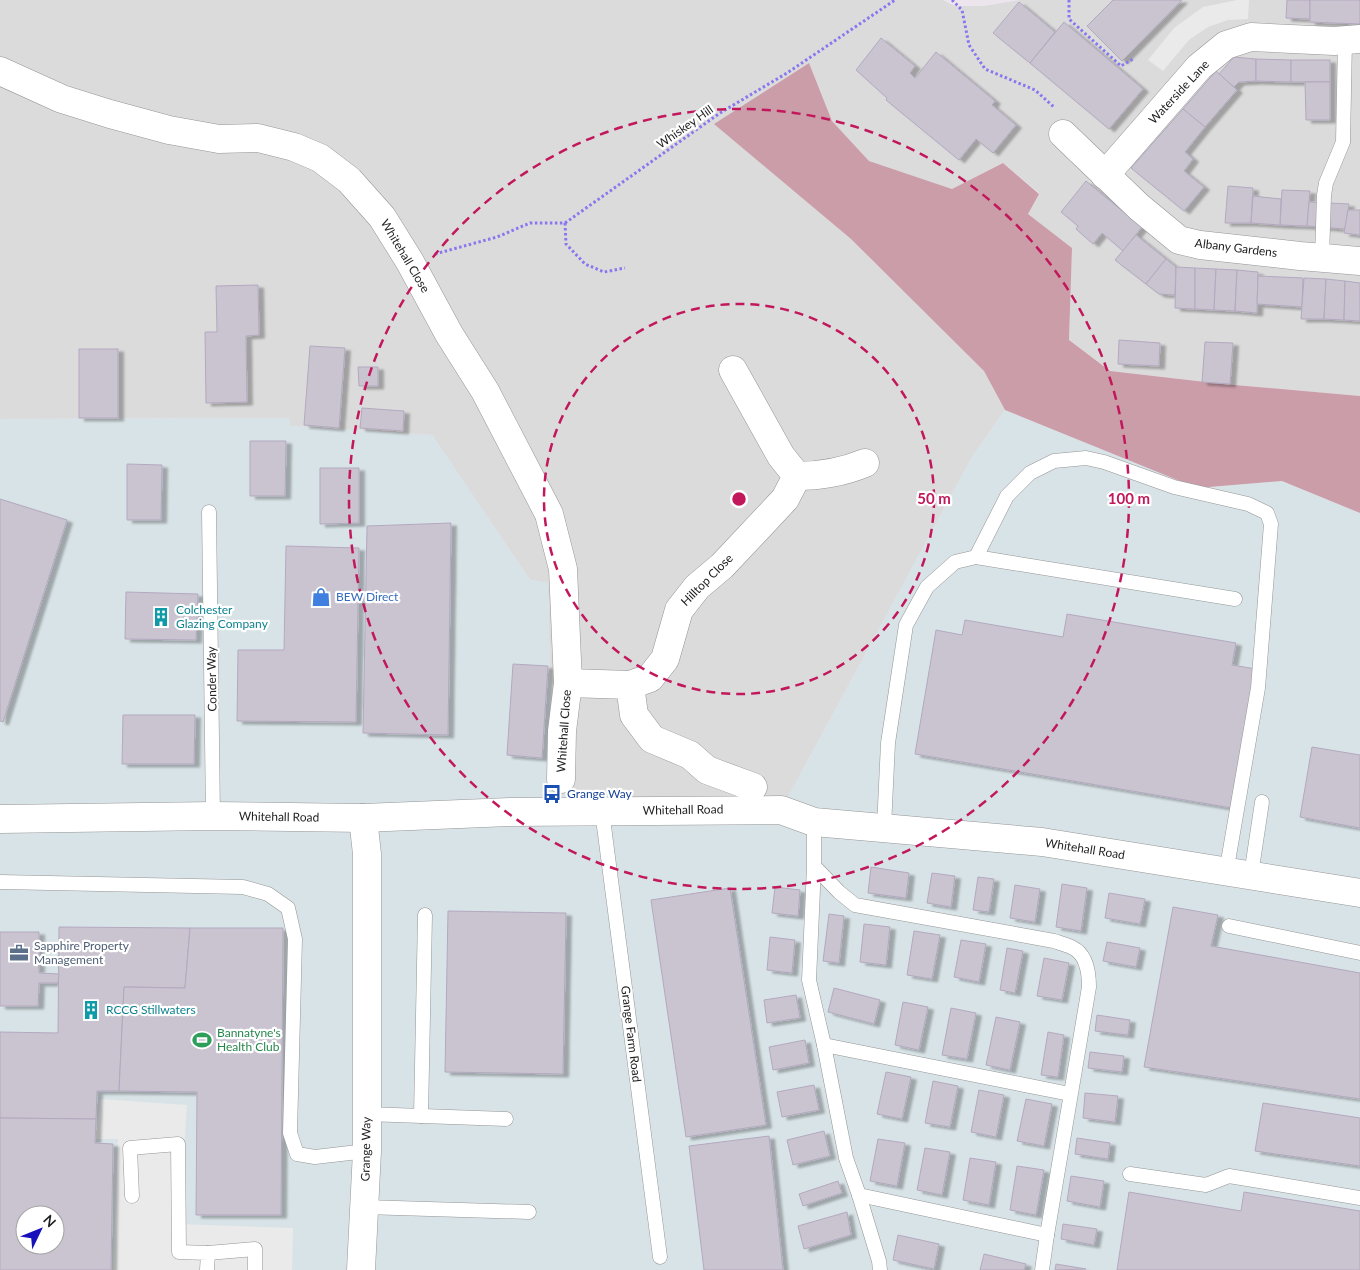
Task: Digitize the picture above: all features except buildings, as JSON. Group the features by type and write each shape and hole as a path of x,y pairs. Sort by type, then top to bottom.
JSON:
{"street":[{"name":"Waterside Lane","path":"1105,175 1199,67 1226,45 1251,38 1352,40"},
{"name":"Whitehall Close","path":"0,71 62,99 169,130 220,139 258,138 294,148 320,158 350,180 382,217 410,262 449,334 485,391 548,514 563,568 568,682 562,731 561,779"},
{"name":"Albany Gardens","path":"1063,134 1158,224 1179,240 1200,245 1360,261"},
{"path":"733,370 781,456 797,476 824,475 847,470 865,463"},
{"name":"Hilltop Close","path":"630,685 650,678 655,672 665,659 678,610 697,587 722,566 785,499 797,476"},
{"name":"Whitehall Close","path":"568,682 630,685"},
{"path":"630,685 634,715 652,739 690,755 706,770 753,787"},
{"name":"Whitehall Road","path":"0,819 213,816 363,818 602,811 781,810 814,822 1042,842 1360,893"},
{"name":"Grange Way","path":"361,1270 367,1151 367,854 363,818"}],"lane":[{"path":"1322,258 1324,195 1334,161 1343,142 1352,40"},
{"path":"976,557 1007,496 1030,473 1054,461 1086,458 1095,460 1174,487 1248,504 1267,513 1272,524 1239,874"},
{"name":"Conder Way","path":"209,512 213,816"},
{"path":"884,827 888,743 906,624 927,587 955,562 976,557 1235,599"},
{"path":"1239,874 1262,802"},
{"name":"Grange Farm Road","path":"602,811 660,1257"},
{"path":"814,822 809,980 846,1158 860,1196 880,1270"},
{"path":"814,866 839,892 855,904 1054,941 1074,948 1084,959 1089,974 1089,987 1042,1270"},
{"path":"0,882 243,886 268,894 288,908 295,939 290,1133 297,1154 315,1157 367,1151"},
{"path":"421,1116 425,915"},
{"path":"1229,926 1360,953"},
{"path":"824,1045 1070,1094"},
{"path":"366,1114 506,1119"},
{"path":"132,1196 130,1148 178,1144 178,1252 208,1254 255,1249 255,1270"},
{"path":"1130,1174 1206,1185 1229,1176 1360,1198"},
{"path":"860,1196 1047,1235"},
{"path":"364,1207 529,1212"},
{"path":"207,1270 208,1254"}],"path":[{"name":"Whiskey Hill","path":"565,223 720,113 787,73 895,0"},
{"path":"952,0 962,10 969,45 985,69 1036,90 1070,122 1063,134"},
{"path":"1069,0 1069,19 1121,66 1133,59"},
{"path":"410,262 496,237 530,223 565,223 566,244 585,264 604,272 625,268"}],"shaded area":[{"path":"0,0 943,0 955,6 984,6 1020,0 1360,0 1360,396 1223,384 1110,371 1069,340 1072,248 1028,214 1039,193 1003,163 952,189 869,161 832,121 809,63 715,124 851,239 984,371 1005,410 972,457 781,810 553,812 548,583 530,580 432,435 290,426 288,418 0,419"},
{"path":"1237,0 1249,0 1248,19 1228,20 1208,27 1189,40 1163,71 1148,60 1174,28 1203,7"},
{"path":"809,63 832,121 869,161 952,189 1003,163 1039,194 1028,214 1072,248 1069,340 1110,371 1223,384 1360,396 1360,513 1282,481 1197,488 1005,410 984,371 851,239 714,124"},
{"path":"1005,410 1197,488 1282,481 1360,513 1360,1270 0,1270 0,419 289,418 291,426 432,435 530,580 548,583 552,794 781,810 972,457"},
{"path":"101,1099 187,1105 179,1224 293,1228 292,1270 113,1270 118,1139 95,1139"}],"place":[{"name":"BEW Direct","path":"321,597"},
{"name":"Colchester Glazing Company","path":"161,617"},
{"name":"Grange Way","path":"552,794"},
{"name":"Sapphire Property Management","path":"19,953"},
{"name":"RCCG Stillwaters","path":"91,1010"},
{"name":"Bannatyne's Health Club","path":"202,1040"}]}
